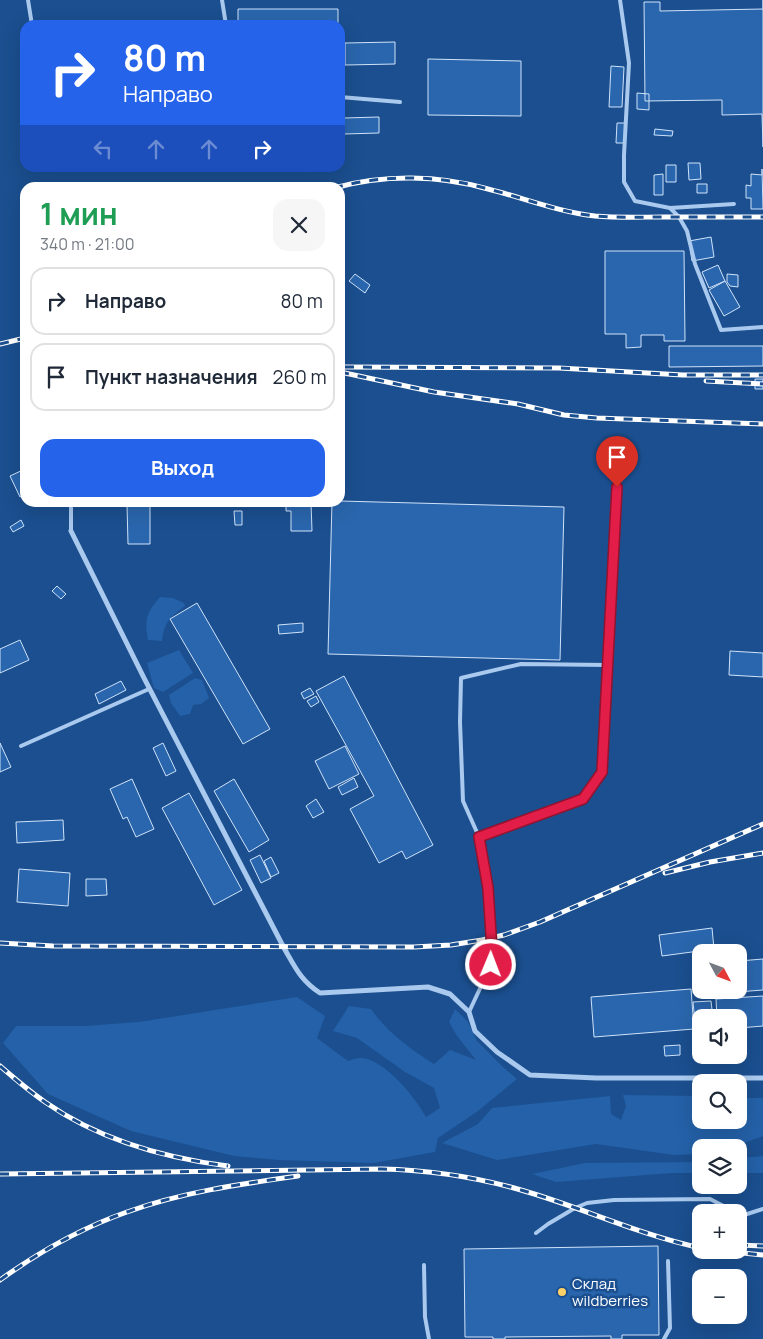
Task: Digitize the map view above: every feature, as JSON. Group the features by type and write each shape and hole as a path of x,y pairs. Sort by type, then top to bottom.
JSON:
{"street":[{"path":"71,532 149,689 284,948 308,986 320,993 428,987 450,994 469,1012 475,1031 497,1052 530,1075 596,1078 763,1078"}],"lane":[{"path":"28,0 31,20"},
{"path":"222,0 225,20"},
{"path":"620,0 629,63 624,182 635,201 670,208 734,204"},
{"path":"345,97 400,102"},
{"path":"670,208 679,217 687,231 695,264 721,330 763,327"},
{"path":"479,837 583,799 602,772 617,487"},
{"path":"71,507 71,532"},
{"path":"469,1012 488,973 492,959 488,888 479,837 463,801 460,722 461,678 521,664 608,665"},
{"path":"22,746 149,689"},
{"path":"536,1233 575,1208 587,1204 614,1200 710,1199 720,1204"},
{"path":"747,1214 763,1209"},
{"path":"664,1339 670,1328 668,1261"},
{"path":"424,1265 425,1317 429,1339"}],"shaded area":[{"path":"160,597 173,598 184,603 185,606 169,620 162,641 148,640 146,627 149,612"},
{"path":"179,650 193,673 163,692 154,688 147,663"},
{"path":"195,678 202,680 209,698 201,704 193,705 190,714 180,716 171,703 169,695"},
{"path":"297,997 325,1016 317,1038 348,1061 363,1058 381,1066 407,1090 426,1117 440,1108 434,1088 405,1072 357,1038 333,1031 349,1006 371,1009 399,1040 434,1064 450,1050 476,1060 457,1036 449,1022 455,1009 468,1022 477,1041 517,1079 478,1111 438,1138 435,1152 374,1163 279,1160 234,1156 131,1131 48,1094 3,1043 16,1026 84,1026 139,1022"},
{"path":"623,1095 692,1096 692,1129 747,1129 747,1098 763,1098 763,1136 747,1142 747,1139 692,1139 692,1154 674,1155 596,1144 497,1160 442,1143 478,1124 492,1108 610,1096 611,1114 621,1120 626,1106"},
{"path":"763,1156 763,1173 747,1173 747,1157"},
{"path":"692,1162 692,1173 556,1182 532,1174 585,1163"}],"building":[{"path":"644,2 660,2 660,11 763,9 763,147 762,114 722,115 722,100 645,101"},
{"path":"238,9 338,9 338,20 238,20"},
{"path":"395,42 395,64 345,65 345,43"},
{"path":"428,59 521,61 521,116 428,115"},
{"path":"611,66 624,67 622,107 609,107"},
{"path":"637,93 649,94 649,110 637,109"},
{"path":"379,117 379,133 345,134 345,118"},
{"path":"617,123 625,123 625,143 616,143"},
{"path":"655,129 673,131 672,136 654,135"},
{"path":"688,163 700,163 701,179 689,180"},
{"path":"666,165 676,165 676,182 666,182"},
{"path":"762,169 763,209 751,209 751,198 746,198 746,185 751,186 751,174 762,175"},
{"path":"663,174 663,195 654,195 654,175"},
{"path":"697,184 707,184 707,193 697,193"},
{"path":"711,237 714,257 692,261 689,241"},
{"path":"605,251 684,251 685,341 664,341 664,335 641,335 641,347 626,348 626,334 605,334"},
{"path":"718,265 725,281 709,288 702,272"},
{"path":"355,274 370,285 365,293 349,281"},
{"path":"727,274 738,275 738,287 730,286 727,282"},
{"path":"725,281 740,307 724,316 709,290"},
{"path":"669,346 763,346 763,366 669,367"},
{"path":"755,379 763,379 763,389 755,389"},
{"path":"20,471 20,497 10,476"},
{"path":"345,501 564,507 560,660 328,654 332,507 345,507"},
{"path":"127,507 150,507 150,544 128,544"},
{"path":"286,507 311,507 312,531 291,531 291,511 286,511"},
{"path":"234,511 242,511 242,525 235,525"},
{"path":"21,520 24,526 13,532 10,527"},
{"path":"57,586 66,594 61,599 52,591"},
{"path":"197,603 270,729 243,744 170,619"},
{"path":"303,623 303,632 279,634 278,625"},
{"path":"20,640 29,660 0,673 0,649"},
{"path":"730,651 763,653 763,677 729,675"},
{"path":"344,676 433,845 406,859 402,851 379,863 350,809 374,796 316,691"},
{"path":"121,681 126,690 99,704 95,694"},
{"path":"310,688 314,694 304,699 301,693"},
{"path":"316,696 319,702 311,707 307,701"},
{"path":"0,743 11,767 0,772"},
{"path":"163,743 176,771 166,776 153,748"},
{"path":"345,746 359,774 329,789 315,761"},
{"path":"354,778 358,787 342,795 338,787"},
{"path":"132,779 154,829 136,837 127,817 123,819 110,789"},
{"path":"234,779 269,840 249,852 214,791"},
{"path":"189,793 242,890 214,905 162,808"},
{"path":"316,799 324,812 313,818 306,806"},
{"path":"63,820 64,840 17,843 16,822"},
{"path":"260,855 271,878 261,883 250,860"},
{"path":"271,857 279,873 271,877 264,861"},
{"path":"19,869 70,873 68,906 17,902"},
{"path":"86,879 106,879 107,895 86,896"},
{"path":"712,928 714,944 692,944 692,952 662,956 659,935"},
{"path":"763,959 763,990 748,991 748,960"},
{"path":"691,989 692,1029 594,1037 591,997"},
{"path":"763,996 763,1026 747,1027 747,1009 717,1009 716,999 748,999 748,997"},
{"path":"711,1001 712,1009 694,1009 693,1002"},
{"path":"680,1045 680,1055 665,1056 664,1046"},
{"name":"Склад wildberries","path":"658,1246 659,1335 622,1335 622,1339 611,1339 611,1336 505,1337 505,1339 465,1337 464,1249"}],"railway":[{"path":"345,185 392,178 431,179 469,184 555,208 595,216 763,217"},
{"path":"0,344 20,339"},
{"path":"345,367 559,368 683,375 763,375"},
{"path":"345,373 434,392 518,404 564,415 597,418 763,424"},
{"path":"706,381 763,384"},
{"path":"0,943 53,946 414,947 451,945 504,935 540,922 763,824"},
{"path":"665,873 710,862 763,853"},
{"path":"0,1066 45,1102 65,1115 109,1136 156,1152 228,1166"},
{"path":"0,1174 382,1169 417,1171 487,1181 521,1190 655,1236 692,1246"},
{"path":"0,1280 61,1242 93,1225 127,1212 190,1194 298,1176"},
{"path":"747,1245 763,1246"},
{"path":"747,1253 763,1255"}],"place":[{"name":"Склад wildberries","path":"562,1292"}],"route":[{"path":"491,965 492,950 488,888 479,837 583,799 602,772 617,487"}]}
